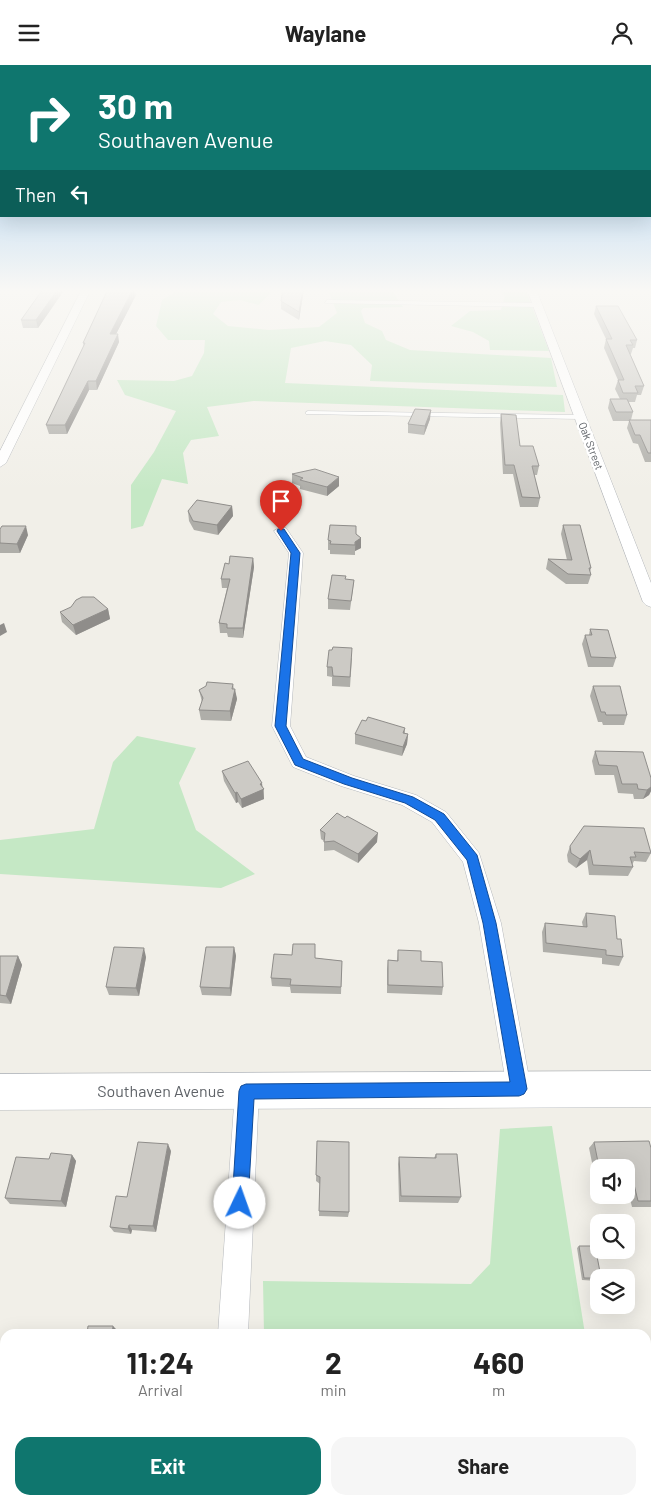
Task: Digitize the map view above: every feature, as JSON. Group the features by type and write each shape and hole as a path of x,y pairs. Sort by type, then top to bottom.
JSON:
{"street":[{"path":"0,463 53,356"},
{"name":"Oak Street","path":"557,356 651,602"},
{"path":"281,531 296,553 281,726 299,762 348,781 408,800 439,817 472,859 490,923 519,1089"},
{"name":"Southaven Avenue","path":"0,1092 651,1089"},
{"path":"233,1329 246,1091"}],"lane":[{"path":"308,413 580,417"}],"green space":[{"path":"202,356 290,356 285,383 563,395 565,412 254,401 207,407 219,436 191,440 183,453 188,484 162,479 143,526 131,529 131,485 154,452 176,411 125,395 117,380 174,381 192,376"},
{"path":"363,356 518,356 551,358 557,387 370,381 372,365"},
{"path":"137,736 196,748 179,783 196,830 255,874 221,888 0,874 0,840 94,829 113,762"},
{"path":"552,1126 584,1329 264,1329 263,1281 471,1284 490,1264 500,1129"}],"building":[{"path":"79,356 108,356 96,381 88,381 65,425 46,425"},
{"path":"614,356 631,356 644,386 635,386 638,393 623,393 618,380 624,380"},
{"path":"610,399 627,399 633,412 616,412"},
{"path":"415,409 431,410 425,426 408,424"},
{"path":"501,414 516,415 520,446 533,446 539,466 532,466 540,498 522,497 514,465 505,465"},
{"path":"629,420 651,420 651,453 648,453 640,435 635,435"},
{"path":"315,469 339,477 327,487 300,480 303,478 292,474"},
{"path":"197,500 232,506 217,525 193,521 188,511"},
{"path":"330,525 356,526 356,534 361,538 355,542 355,545 330,544 331,541 328,540"},
{"path":"563,525 580,525 591,568 589,568 591,575 568,574 548,559 572,560"},
{"path":"2,526 26,526 17,544 0,543 0,529"},
{"path":"230,556 253,558 243,628 227,628 227,624 219,623 230,579 221,579 225,563 229,564"},
{"path":"332,575 346,576 345,579 354,580 351,601 328,599"},
{"path":"82,597 94,597 108,609 73,625 60,612 71,607 76,600"},
{"path":"590,629 608,630 616,658 591,657 585,635 592,635"},
{"path":"333,647 352,648 350,677 333,676 332,667 327,667 329,650 332,650"},
{"path":"207,682 233,684 232,689 235,689 230,711 199,710 203,698 199,690 206,686"},
{"path":"593,686 620,686 627,715 606,715 605,712 601,712"},
{"path":"368,717 405,728 403,733 408,734 403,747 355,734 362,720 366,721"},
{"path":"595,751 643,752 651,778 651,787 647,790 638,789 637,784 622,784 617,766 599,765"},
{"path":"248,761 264,789 241,799 237,792 235,793 222,771"},
{"path":"337,813 345,818 347,816 378,833 358,854 334,841 324,842 325,833 320,830"},
{"path":"584,826 644,828 651,853 634,852 636,857 630,857 633,867 593,865 590,850 580,859 571,853 570,846"},
{"path":"586,913 615,916 617,939 621,939 623,957 606,955 606,950 546,943 545,923 587,927"},
{"path":"293,944 315,944 315,958 342,961 341,987 290,985 291,979 271,978 274,954 292,955"},
{"path":"114,947 144,948 136,988 106,987"},
{"path":"206,947 234,947 230,988 200,987"},
{"path":"398,950 421,951 421,961 442,962 443,987 388,985 388,960 398,961"},
{"path":"0,956 18,956 6,996 0,995"},
{"path":"317,1141 349,1142 349,1212 319,1211 320,1177 316,1175"},
{"path":"649,1141 651,1148 651,1201 638,1201 635,1188 635,1159 597,1159 594,1142"},
{"path":"138,1142 168,1144 153,1226 129,1225 128,1229 110,1227 116,1196 127,1197"},
{"path":"51,1153 72,1155 61,1201 5,1198 16,1157 49,1159"},
{"path":"436,1154 457,1154 461,1197 401,1196 399,1157 436,1158"},
{"path":"579,1246 590,1246 590,1259 598,1259 599,1269 590,1269 590,1278 584,1278"},
{"path":"88,1326 113,1326 113,1329 88,1329"}],"route":[{"path":"240,1203 246,1091 519,1089 490,923 472,859 439,817 408,800 348,781 299,762 281,726 296,553 281,531"}]}
